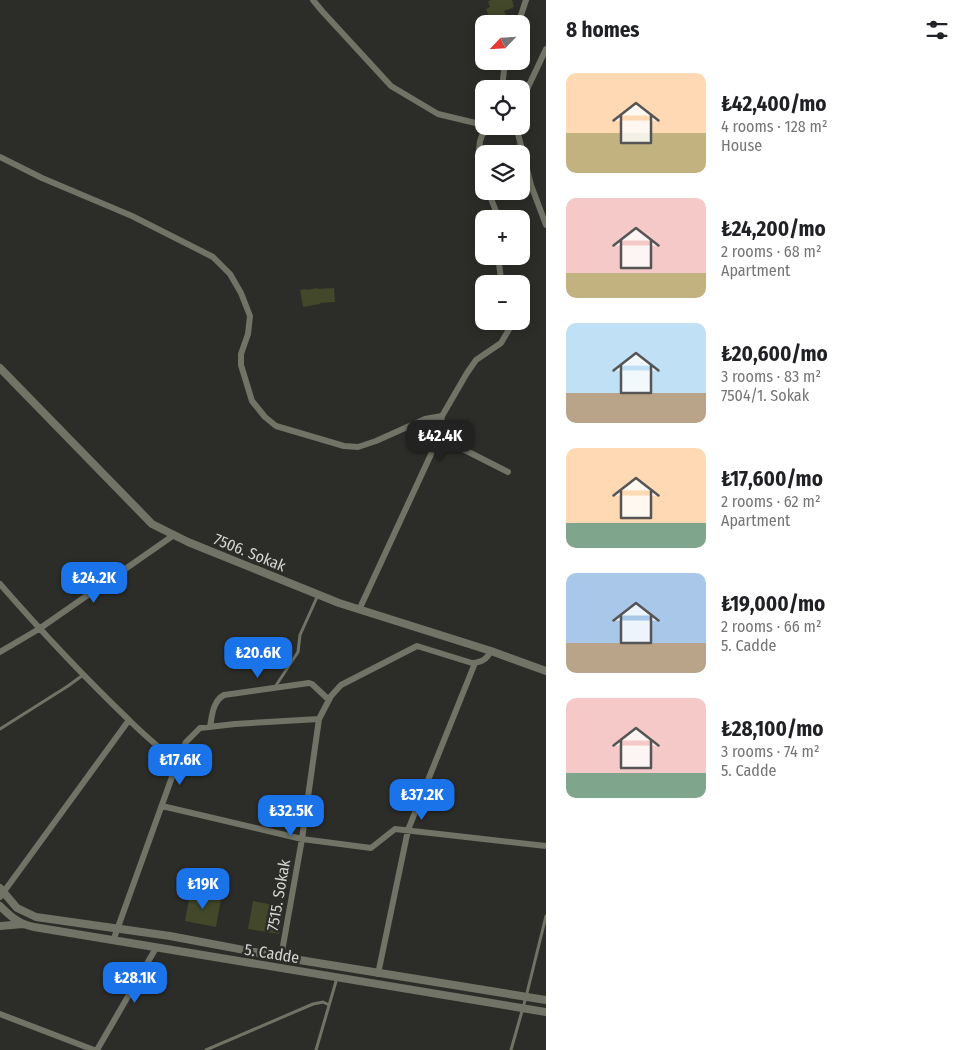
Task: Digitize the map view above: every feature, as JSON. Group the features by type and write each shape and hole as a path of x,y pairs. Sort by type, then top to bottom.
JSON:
{"street":[{"path":"313,0 391,86 438,114 475,123"},
{"path":"521,15 526,0"},
{"path":"530,83 546,49"},
{"path":"518,135 531,184 546,226"},
{"path":"0,157 42,178 132,216 213,257 230,274 241,293 250,316 241,365 252,401 265,417 276,426 344,446 358,446 376,441 425,419 442,416"},
{"path":"359,610 439,437 442,416 476,360 501,343 509,330"},
{"name":"7506. Sokak","path":"0,368 152,524 188,542 318,595 359,610 491,651 546,671"},
{"path":"439,437 508,472"},
{"path":"0,652 39,629 174,536"},
{"path":"0,584 39,629 129,720 177,763"},
{"path":"210,727 214,706 220,696 224,694 308,683 312,684 328,700 341,685 417,646 472,663 480,662 487,658 491,651"},
{"path":"378,974 408,830 475,663"},
{"name":"7515. Sokak","path":"281,957 302,839 319,719 328,700"},
{"path":"113,941 186,742 200,728 319,719"},
{"path":"129,720 1,892 17,908 36,918 170,936 378,974 546,1000"},
{"path":"162,806 302,839 371,848 395,829 546,846"},
{"name":"5. Cadde","path":"0,906 23,924 113,941 546,1012"},
{"path":"0,926 23,924"},
{"path":"0,1014 95,1050 156,948"}],"lane":[{"path":"274,688 298,652 300,635 318,595"},
{"path":"0,729 84,674"},
{"path":"511,1050 546,916"},
{"path":"316,1050 337,978"},
{"path":"206,1050 313,1004 323,1002 329,1004"}],"building":[{"path":"512,0 514,7 504,11 506,15 488,15 486,9 490,7 488,1"},
{"path":"334,288 335,302 303,307 300,290"},
{"path":"190,894 221,899 216,927 185,921"},
{"path":"253,901 284,907 279,934 248,929"}]}
